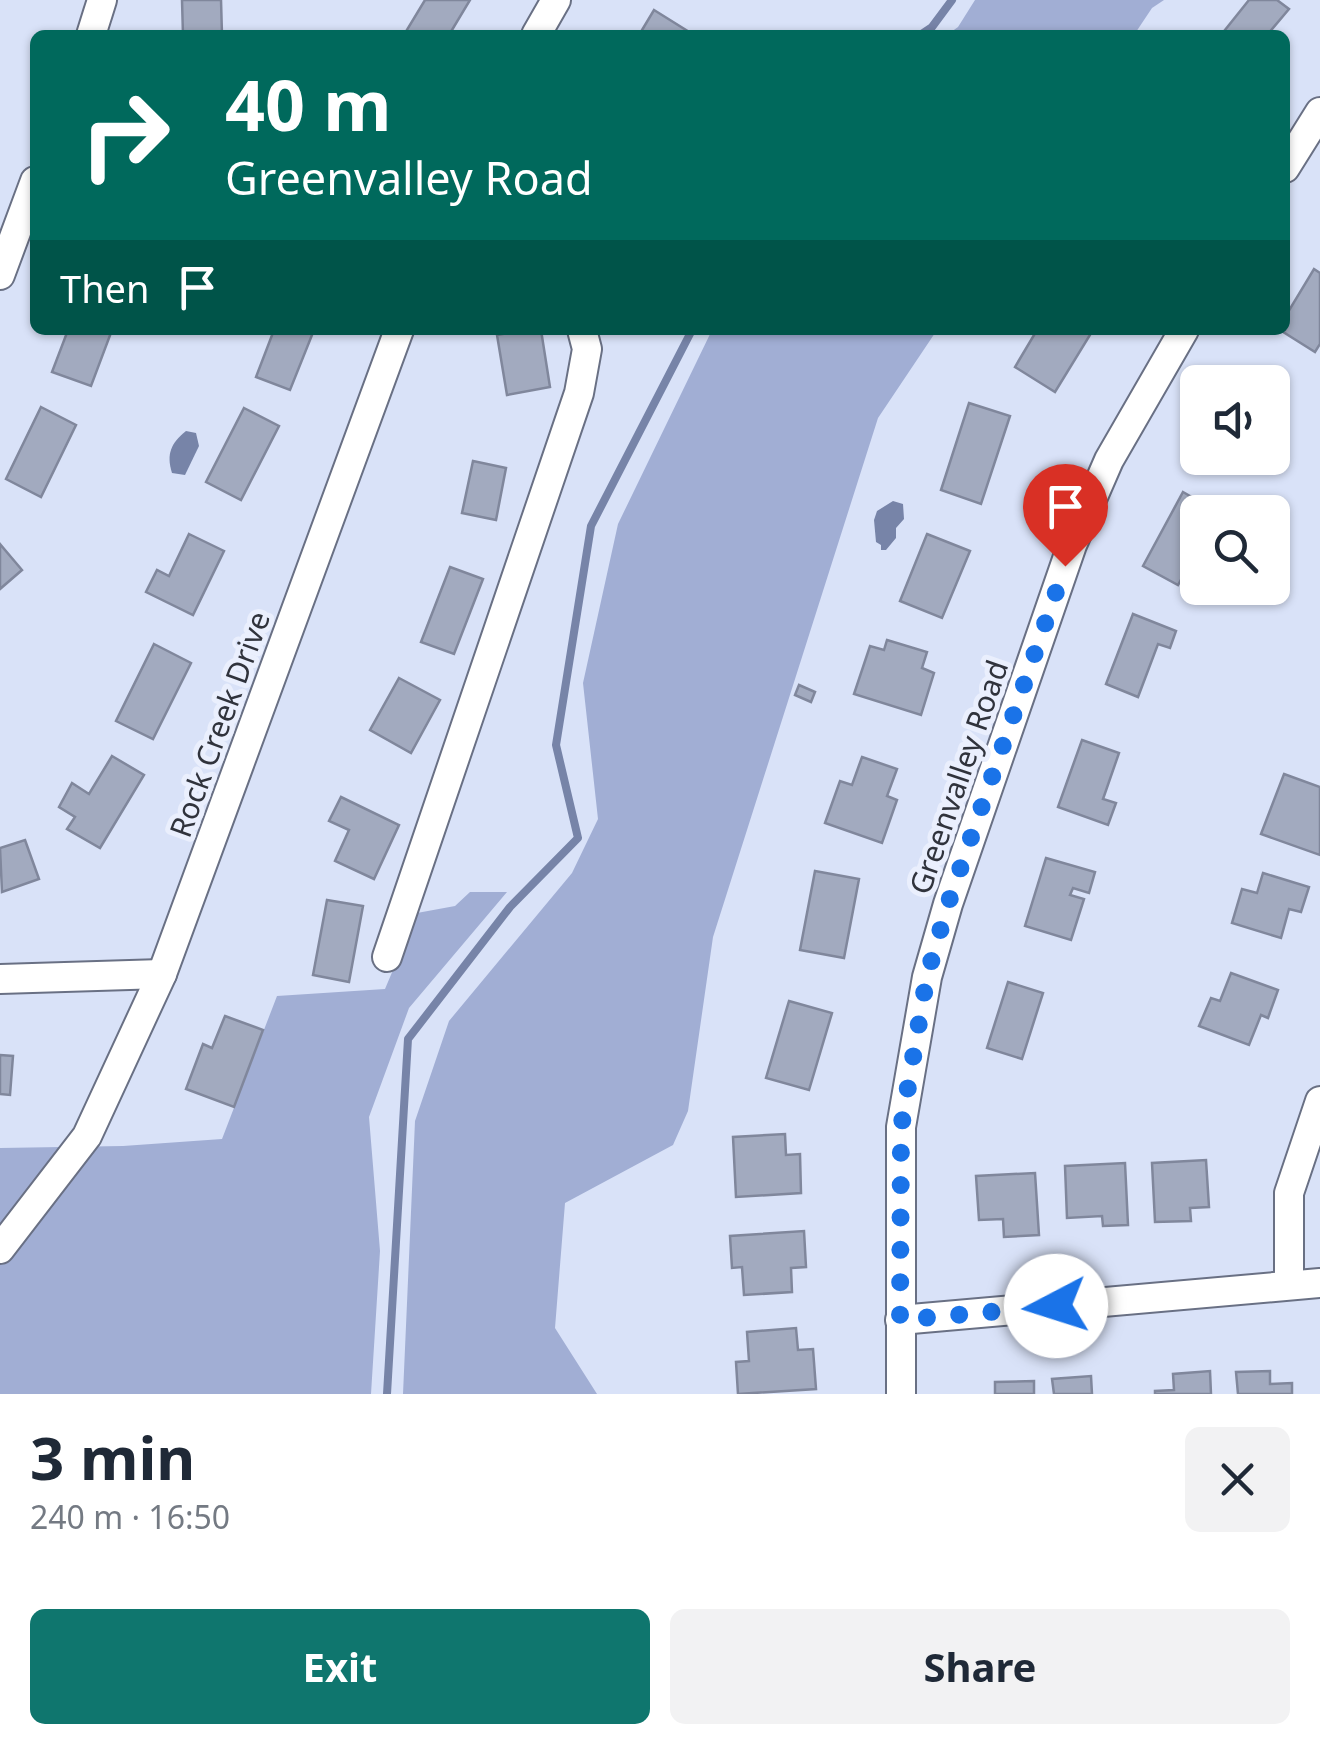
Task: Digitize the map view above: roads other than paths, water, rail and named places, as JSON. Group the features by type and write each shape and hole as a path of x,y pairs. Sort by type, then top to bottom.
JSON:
{"street":[{"path":"92,30 102,0"},
{"path":"539,30 556,0"},
{"path":"1290,160 1320,112"},
{"path":"0,275 12,208 30,188"},
{"name":"Rock Creek Drive","path":"0,1250 87,1136 162,974 397,335"},
{"path":"387,958 579,393 587,349 583,335"},
{"name":"Greenvalley Road","path":"901,1394 901,1128 927,976 948,904 1072,544 1172,335"},
{"path":"0,979 162,974"},
{"path":"1290,1284 1289,1193 1320,1101"},
{"path":"900,1320 1320,1283"}],"waterway":[{"path":"928,30 952,0"},
{"path":"387,1394 408,1039 510,907 578,838 556,745 591,526 689,335"}]}
